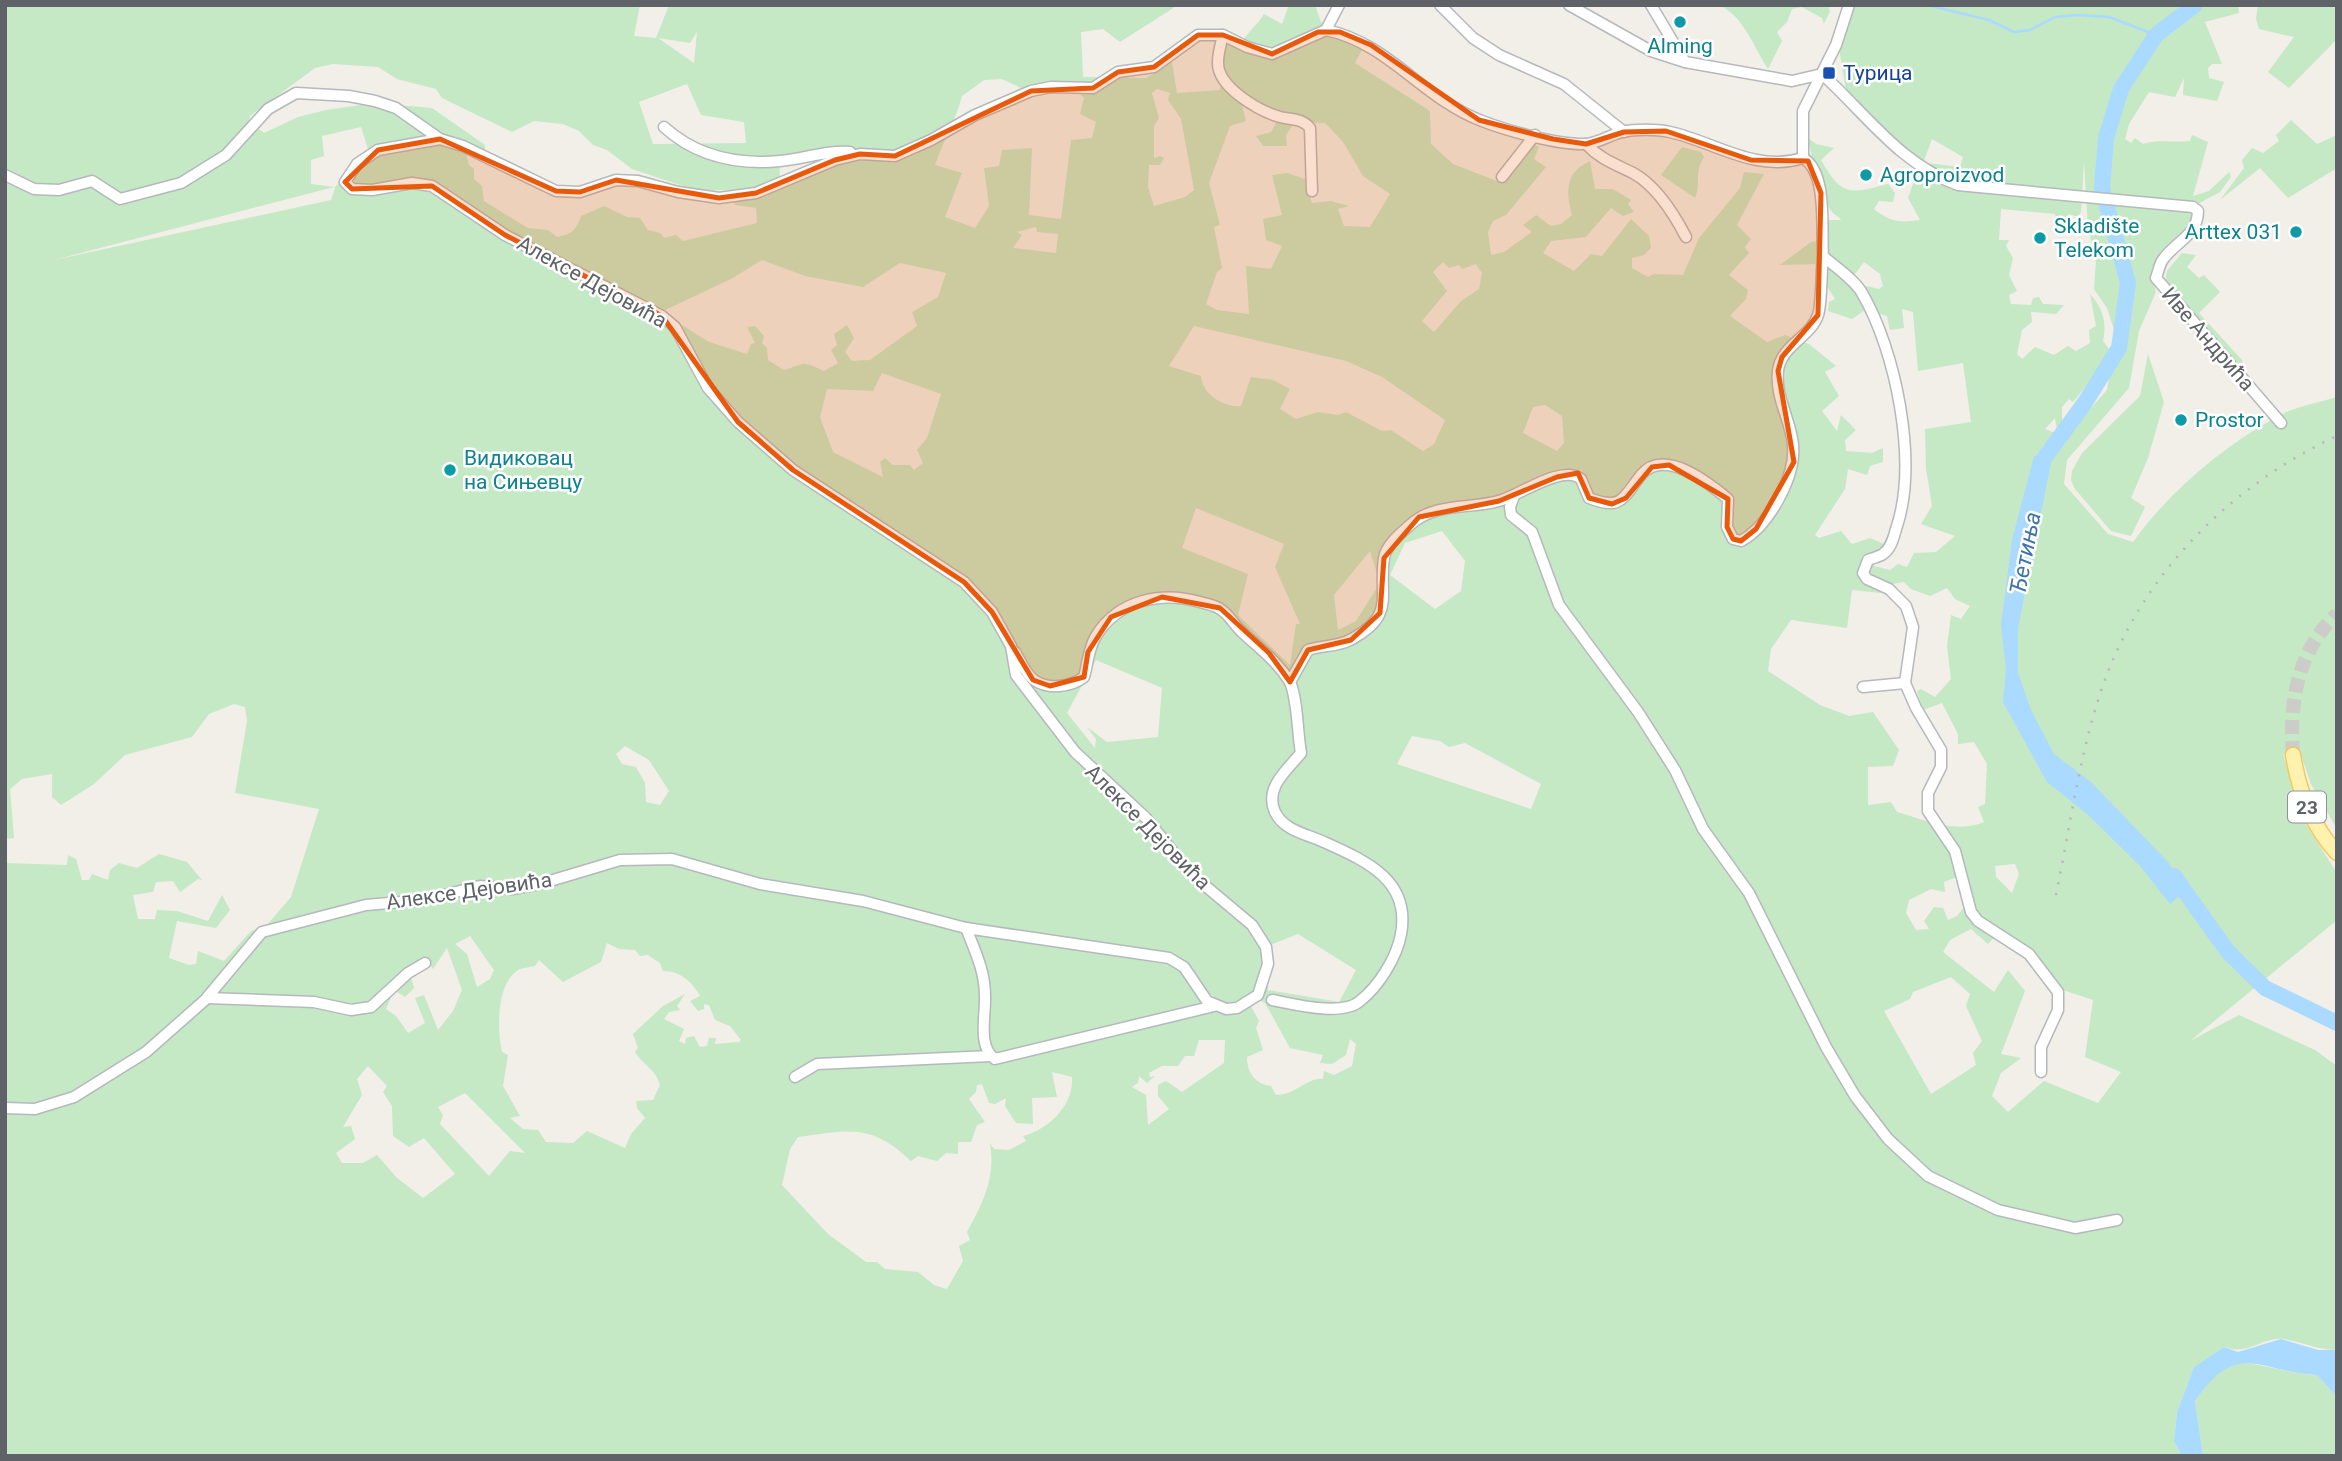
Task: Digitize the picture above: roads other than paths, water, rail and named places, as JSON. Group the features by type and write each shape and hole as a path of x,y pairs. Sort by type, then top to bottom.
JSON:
{"main road":[{"name":"23","path":"2293,755 2304,802 2337,853"}],"street":[{"path":"664,127 689,147 720,158 778,161 838,151 895,156 931,140 975,115 1031,91 1051,87 1093,88 1118,72 1154,67 1198,35 1223,35 1247,47 1272,54 1326,30 1339,5"},
{"path":"1440,5 1473,38 1499,55 1564,84 1624,132"},
{"path":"1569,5 1651,51 1685,62 1792,81 1822,74"},
{"path":"1651,5 1685,62"},
{"path":"1290,682 1308,650 1351,640 1380,613 1385,595 1384,558 1389,547 1419,517 1445,509 1499,501 1535,484 1569,475 1581,479 1589,498 1612,504 1626,498 1642,475 1652,467 1669,465 1686,471 1728,499 1729,534 1741,541 1747,538 1772,508 1794,462 1793,442 1780,404 1778,371 1782,357 1818,315 1823,256 1821,193 1813,167 1803,158 1803,111 1836,45 1849,5"},
{"path":"1326,30 1371,46 1406,69 1429,91 1479,120 1535,135 1586,144 1624,132 1667,131 1751,160 1775,162 1803,158"},
{"path":"1223,35 1217,64 1226,83 1255,107 1305,122 1310,128 1312,191"},
{"name":"Иве Андрића","path":"1822,74 1893,146 1936,177 1958,185 2193,207 2198,211 2193,227 2183,243 2162,260 2156,278 2281,423"},
{"path":"5,175 34,188 59,190 92,181 120,200 181,183 226,155 268,109 288,96 302,92 349,96 385,104 414,119 440,139"},
{"path":"1502,177 1535,135"},
{"name":"Алексе Дејовића","path":"5,1108 35,1109 74,1097 146,1052 207,998 262,932 280,925 366,905 424,900 480,886 512,889 540,884 620,860 654,858 686,862 760,884 863,901 966,928 1169,958 1184,967 1207,1001 1214,1006 1237,1008 1258,995 1268,964 1266,947 1252,925 1190,873 1146,818 1076,752 1016,674 1011,646 992,612 964,582 793,470 737,422 708,388 675,327 662,316 505,235 432,186 412,183 372,190 352,189 345,182 357,164 379,150 440,139 463,146 556,191 580,192 616,180 638,181 678,192 719,198 756,193 835,159 860,153"},
{"path":"1586,144 1606,161 1647,184 1676,218 1686,237"},
{"path":"1823,256 1860,290 1876,322 1900,400 1906,485 1900,515 1890,545 1884,554 1868,560 1863,573 1867,579 1889,589 1906,606 1913,627 1905,683 1916,708 1941,750 1941,767 1928,793 1928,811 1955,851 1971,912 1984,925 2029,954 2058,992 2058,1010 2041,1047 2040,1072"},
{"path":"1514,496 1510,507 1511,515 1532,532 1541,563 1559,605 1625,692 1675,769 1703,829 1749,893 1832,1057 1855,1096 1888,1139 1928,1176 1998,1210 2075,1228 2117,1220"},
{"path":"1011,646 1033,680 1050,686 1076,683 1083,677 1088,652 1096,636 1111,617 1139,602 1162,597 1190,600 1220,608 1242,632 1269,653 1290,682 1295,694 1295,721 1301,753 1277,782 1271,794 1276,813 1295,832 1322,841 1362,862 1395,885 1404,916 1398,947 1380,978 1360,1002 1347,1009 1308,1007 1272,1000"},
{"path":"1863,687 1905,683"},
{"path":"966,928 981,965 985,995 985,1037 990,1056"},
{"path":"207,998 314,1002 351,1010 371,1007 408,973 425,962"},
{"path":"796,1077 817,1064 990,1056 995,1059 1114,1028 1214,1006"}],"water":[{"path":"2034,456 2052,458 2018,628 2018,673 2031,710 2054,754 2091,782 2168,862 2186,890 2170,904 2140,866 2087,814 2047,782 2003,702 2006,669 2001,625 2012,540"},
{"path":"2281,1339 2318,1350 2337,1350 2337,1397 2317,1375 2250,1363 2237,1364 2224,1370 2210,1382 2195,1401 2203,1456 2182,1456 2174,1441 2177,1412 2194,1367 2224,1347 2238,1352"}],"waterway":[{"path":"1927,5 1989,20 2014,32 2030,30 2055,17 2078,15 2109,17 2156,35"},
{"name":"Ђетиња","path":"2039,475 2043,460 2086,401 2119,348 2128,283 2102,188 2106,138 2121,89 2156,35 2195,5"},
{"name":"Ђетиња","path":"2174,876 2228,952 2265,988 2337,1023"}],"tunnel":[{"path":"2293,755 2293,716 2298,679 2313,644 2337,614"}],"railway":[{"path":"2056,895 2093,716 2118,649 2139,610 2164,573 2225,509 2260,481 2337,436"}],"place":[{"name":"Alming","path":"1680,22"},
{"name":"Турица","path":"1829,73"},
{"name":"Agroproizvod","path":"1866,175"},
{"name":"Arttex 031","path":"2296,232"},
{"name":"Skladište Telekom","path":"2040,238"},
{"name":"Prostor","path":"2181,420"},
{"name":"Видиковац на Сињевцу","path":"450,470"}]}
